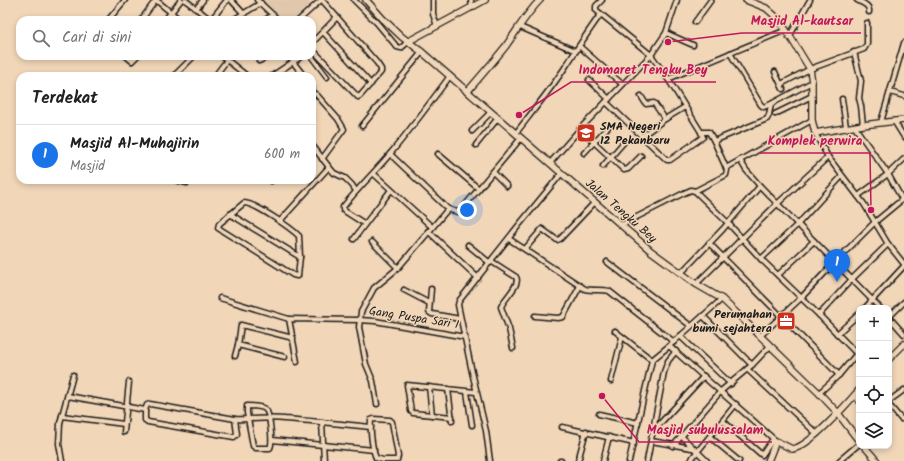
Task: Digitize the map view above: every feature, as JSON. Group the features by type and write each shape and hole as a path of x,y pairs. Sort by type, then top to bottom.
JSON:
{"main road":[{"path":"409,41 485,0"},
{"path":"467,92 504,48 520,27 525,17 540,0"},
{"path":"746,0 771,11 786,30 789,37 810,68 812,82 812,120 815,133 846,127 904,120"},
{"name":"Jalan Tengku Bey","path":"368,1 402,38 409,41 422,52 651,251 696,284 722,299 819,393 837,412 856,437"},
{"path":"892,356 904,344"},
{"path":"768,461 775,440 792,449 796,449 817,434 856,394"},
{"path":"867,449 877,461"}],"street":[{"path":"112,16 125,0"},
{"path":"144,16 156,0 175,16"},
{"path":"168,16 181,0"},
{"path":"185,0 206,16"},
{"path":"196,9 203,0"},
{"path":"214,16 227,0"},
{"path":"232,0 244,14"},
{"path":"304,16 322,0 381,69 381,72 360,96 356,96 316,53"},
{"path":"354,0 377,23 397,47 401,48 409,41"},
{"path":"432,0 433,14 437,26"},
{"path":"470,0 472,8"},
{"path":"590,80 607,100 665,159 668,160 702,138 701,132 651,56 596,10 596,7 602,0"},
{"path":"550,163 580,128 651,56 666,33 677,0"},
{"path":"695,22 711,0"},
{"path":"789,37 810,0"},
{"path":"859,1 869,8 870,12"},
{"path":"240,16 259,2 273,15"},
{"path":"516,133 540,102 601,14"},
{"path":"316,40 337,17"},
{"path":"781,84 810,68 866,47 867,23"},
{"path":"520,27 576,51"},
{"path":"668,80 786,30"},
{"path":"323,32 371,84"},
{"path":"666,33 693,45"},
{"path":"881,122 904,43"},
{"path":"579,46 622,84"},
{"path":"362,126 422,52"},
{"path":"854,52 861,81 858,98 861,106 863,125"},
{"path":"730,53 761,105 764,106 771,104 812,82"},
{"path":"178,72 190,60"},
{"path":"217,72 227,60 242,72"},
{"path":"278,72 296,60"},
{"path":"314,60 327,77"},
{"path":"293,62 301,72"},
{"path":"775,72 783,89"},
{"path":"364,224 343,209 343,207 356,191 374,174 412,127 450,76"},
{"path":"890,92 904,96"},
{"path":"316,94 338,119 344,129 322,159"},
{"path":"641,96 646,104 654,103 665,119"},
{"path":"775,114 812,96"},
{"path":"842,99 846,127"},
{"path":"714,141 767,119 771,104"},
{"path":"642,136 665,119 685,107"},
{"path":"472,131 491,112"},
{"path":"476,145 498,118"},
{"path":"726,168 812,120"},
{"path":"894,121 904,136"},
{"path":"760,336 801,298 875,222 903,198 854,126"},
{"path":"584,153 608,127"},
{"path":"580,128 625,170 628,169 641,156"},
{"path":"621,225 684,193 691,190 694,191 726,175 726,168 709,132 701,132"},
{"path":"815,133 828,157 858,196 888,244 903,263 868,305"},
{"path":"390,154 448,209 457,212 460,211 494,172 521,138"},
{"path":"603,166 624,142"},
{"path":"316,151 334,173 345,178 356,191"},
{"path":"438,154 479,189"},
{"path":"696,284 777,204 828,157"},
{"path":"858,196 888,174 904,159"},
{"path":"740,160 746,170 777,204 877,305"},
{"path":"316,182 329,167"},
{"path":"494,172 508,186"},
{"path":"374,174 432,227"},
{"path":"490,461 486,431 460,319 458,303 561,174"},
{"path":"761,259 798,224 842,176"},
{"path":"280,222 314,184"},
{"path":"681,273 760,186"},
{"path":"354,240 364,224 391,190"},
{"path":"694,191 728,223 741,239 761,259 856,351"},
{"path":"526,249 542,229 557,240 560,239 595,202"},
{"path":"247,203 280,222 299,236 300,257 299,274 297,276 219,229 218,226 241,205 247,203"},
{"path":"377,404 373,381 366,364 359,320 361,312 374,288 398,268 448,209"},
{"path":"230,214 300,257"},
{"path":"428,231 478,278"},
{"path":"509,238 580,286 590,290 609,291 674,342"},
{"path":"778,275 814,241"},
{"path":"372,242 398,268"},
{"path":"709,243 722,258 782,316 839,375"},
{"path":"819,315 852,279 888,244"},
{"path":"468,245 491,262 516,277 518,280 517,284 502,303 501,307 509,329 513,348"},
{"path":"607,262 691,326"},
{"path":"535,316 563,317 580,286"},
{"path":"431,289 429,303 430,314 460,319"},
{"path":"404,290 429,303"},
{"name":"Gang Puspa Sari I","path":"220,298 289,319 359,320 465,337"},
{"path":"629,461 652,360 722,299"},
{"path":"892,315 904,302"},
{"path":"703,316 752,365"},
{"path":"837,334 856,317"},
{"path":"289,319 297,362"},
{"path":"892,321 904,334"},
{"path":"235,356 241,325 293,338"},
{"path":"615,331 652,360"},
{"path":"680,336 731,384"},
{"path":"611,381 622,337"},
{"path":"238,345 285,357"},
{"path":"669,346 775,440 762,455 723,421"},
{"path":"673,446 721,391 752,365 770,346"},
{"path":"648,461 664,372 668,361 676,351"},
{"path":"819,393 839,375 856,355"},
{"path":"747,369 817,434"},
{"path":"62,461 59,432 73,375"},
{"path":"653,431 704,376"},
{"path":"124,432 129,382"},
{"path":"448,389 452,419 413,413 411,411 407,386 408,384 476,392"},
{"path":"429,387 432,415"},
{"path":"892,399 904,391"},
{"path":"467,392 472,425"},
{"path":"68,396 126,408 145,410"},
{"path":"236,419 237,434 234,437 148,422 145,418 145,410 150,404 236,419 248,420 269,418 371,427"},
{"path":"691,461 736,404"},
{"path":"247,406 264,408 269,418 272,440 271,447 254,447 248,420 247,406"},
{"path":"892,408 904,420"},
{"path":"599,414 638,423"},
{"path":"62,416 124,424"},
{"path":"372,419 391,421 398,458 394,461 376,458 371,427 372,419"},
{"path":"322,422 324,461"},
{"path":"562,427 634,442"},
{"path":"578,461 586,431"},
{"path":"681,436 707,461"},
{"path":"603,461 609,437"},
{"path":"710,437 739,461"},
{"path":"272,440 374,450"},
{"path":"651,441 673,446 692,448"},
{"path":"839,461 856,447"}],"shaded area":[{"path":"261,0 307,0 311,5 299,16 277,16"}],"place":[{"name":"Masjid Al-kautsar","path":"668,42"},
{"name":"Indomaret Tengku Bey","path":"519,115"},
{"name":"SMA Negeri 12 Pekanbaru","path":"586,133"},
{"name":"Komplek perwira","path":"871,210"},
{"name":"Masjid Al-Muhajirin","path":"837,282"},
{"name":"Perumahan bumi sejahtera","path":"786,321"},
{"name":"Masjid subulussalam","path":"602,396"}]}
